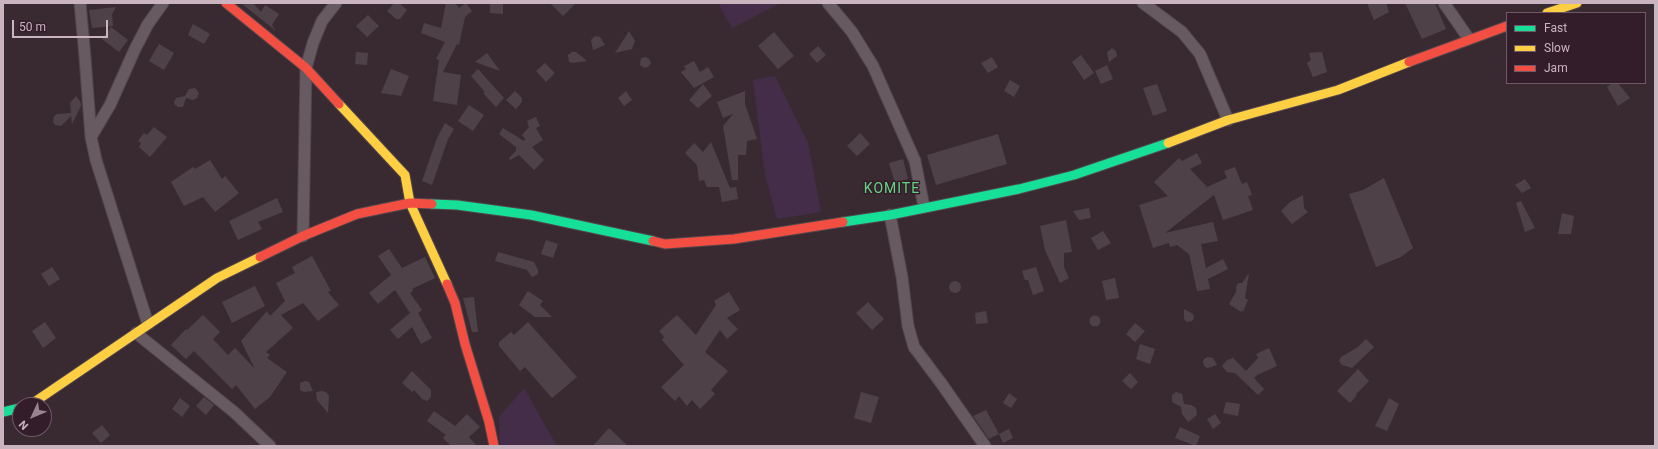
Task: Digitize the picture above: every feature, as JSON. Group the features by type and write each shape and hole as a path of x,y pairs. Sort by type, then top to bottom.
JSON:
{"street":[{"path":"80,3 86,57 91,137 96,160 148,324"},
{"path":"91,137 110,105 148,24 163,3"},
{"path":"226,3 306,68 405,175 410,203 424,236 441,268 454,303 465,344 490,422 494,446"},
{"path":"303,236 306,68 313,43 322,21 336,3"},
{"path":"828,3 852,32 873,66 915,161 924,207"},
{"path":"1143,3 1182,32 1200,54 1228,120"},
{"path":"1444,3 1469,39"},
{"path":"1550,12 1577,3"},
{"path":"42,397 217,278 303,236 357,214 410,203 457,205 531,215 665,244 734,239 890,215 1020,189 1074,175 1152,149 1228,120 1338,90 1469,39 1506,26"},
{"path":"890,215 902,277 908,326 914,347 985,446"},
{"path":"136,333 234,412 269,446"}],"shaded area":[{"path":"718,3 781,3 732,28"},
{"path":"775,76 808,143 821,212 777,219 765,175 753,80"},
{"path":"524,388 557,446 500,446 499,417"}],"building":[{"path":"241,3 253,3 261,12 265,5 279,14 272,25 276,31"},
{"path":"394,3 399,3 407,10 400,19 396,19 387,11"},
{"path":"446,3 455,3 459,8 466,3 472,11 465,17 459,45 457,44 443,72 461,75 457,105 433,101 439,60 436,59 445,42 421,33 424,23 441,28"},
{"path":"490,3 503,3 503,14 490,13"},
{"path":"550,3 576,3 563,16"},
{"path":"1367,3 1386,3 1389,12 1374,20"},
{"path":"1405,3 1435,3 1446,29 1422,39"},
{"path":"116,7 112,14 113,26 92,28 89,10"},
{"path":"368,15 379,26 367,37 356,26"},
{"path":"193,24 210,34 204,44 188,35"},
{"path":"111,27 128,40 119,52 102,39"},
{"path":"629,31 635,41 632,49 615,53"},
{"path":"774,32 794,56 778,69 758,46"},
{"path":"595,36 600,37 605,45 593,50 591,40"},
{"path":"159,44 174,53 164,70 149,61"},
{"path":"818,46 826,55 817,63 809,54"},
{"path":"1112,48 1116,51 1117,56 1109,62 1107,52"},
{"path":"356,52 368,53 367,65 355,64"},
{"path":"572,52 576,52 587,61 573,63 569,62 568,55"},
{"path":"1322,52 1327,72 1313,77 1307,63 1311,60 1309,53"},
{"path":"487,53 500,71 475,62"},
{"path":"1081,55 1094,73 1084,80 1072,62"},
{"path":"646,57 651,63 648,67 644,68 640,65 641,58"},
{"path":"992,57 998,67 988,73 981,63"},
{"path":"694,61 700,72 708,67 714,77 694,88 681,72 686,69 684,66"},
{"path":"545,63 555,73 546,82 536,71"},
{"path":"1107,65 1113,79 1101,84 1095,71"},
{"path":"391,69 409,76 401,96 381,93"},
{"path":"478,69 504,98 496,107 483,93 485,92 471,76"},
{"path":"1010,80 1020,86 1014,97 1004,91"},
{"path":"703,84 712,96 698,108 689,100"},
{"path":"1157,84 1167,111 1153,116 1143,88"},
{"path":"1611,84 1619,84 1630,98 1618,106 1607,87"},
{"path":"195,88 199,93 197,98 193,100 186,98 183,107 178,107 175,105 174,102 176,98 185,96 189,89"},
{"path":"515,91 522,98 522,102 516,109 506,100"},
{"path":"626,91 632,100 624,106 618,98"},
{"path":"745,91 745,104 757,139 747,141 746,155 738,155 738,180 732,180 723,126 733,114 723,118 717,102"},
{"path":"76,96 81,103 81,106 72,124 71,116 61,126 55,125 53,122 54,116 57,114 71,113 70,103"},
{"path":"469,105 484,115 473,131 458,121"},
{"path":"536,117 540,126 536,128 543,140 532,147 544,160 534,170 519,155 510,160 509,158 516,151 516,147 499,134 503,128 524,141 525,139 522,135 529,127 527,121"},
{"path":"445,123 454,129 448,139 432,185 422,181 437,138"},
{"path":"154,127 167,137 150,157 139,147 141,143 138,141 144,133 147,135"},
{"path":"860,133 870,144 857,156 847,146"},
{"path":"998,134 1007,164 936,185 927,155"},
{"path":"711,142 730,188 736,187 738,199 722,202 719,187 707,187 704,180 699,181 697,165 685,153 694,143 703,152"},
{"path":"1197,153 1202,163 1190,169 1207,187 1227,178 1224,171 1235,167 1242,184 1247,182 1252,195 1248,196 1253,210 1223,220 1214,195 1165,233 1213,222 1218,241 1201,244 1206,268 1223,259 1228,269 1208,279 1210,289 1197,291 1189,254 1177,245 1170,247 1169,243 1153,248 1139,205 1168,196 1154,182 1179,158 1182,161"},
{"path":"903,159 908,179 895,183 889,163"},
{"path":"210,160 222,179 225,176 239,193 215,212 203,197 184,206 171,182 193,167 195,169"},
{"path":"1384,178 1413,248 1401,257 1376,267 1349,194 1363,190"},
{"path":"1525,179 1531,188 1522,193 1515,185"},
{"path":"1303,195 1304,208 1308,212 1292,224 1281,211 1290,202"},
{"path":"277,198 283,212 258,222 262,229 238,240 229,221"},
{"path":"1521,201 1535,228 1525,232 1516,203"},
{"path":"1089,208 1091,218 1079,220 1073,211"},
{"path":"1562,213 1574,216 1571,234 1558,234"},
{"path":"1066,220 1072,252 1064,253 1064,267 1069,278 1060,283 1045,250 1040,226"},
{"path":"1103,231 1111,243 1098,250 1091,238"},
{"path":"546,240 558,244 553,258 541,254"},
{"path":"389,249 402,268 425,257 435,278 412,289 413,291 410,293 422,310 418,313 432,338 421,344 412,327 398,339 390,330 410,313 395,290 378,304 369,293 391,275 378,256"},
{"path":"498,252 534,262 538,270 538,274 532,277 527,270 495,261"},
{"path":"312,256 331,291 328,292 339,305 318,321 303,303 281,315 293,328 266,352 270,355 267,358 287,372 270,397 255,409 236,385 232,389 194,351 186,359 171,345 186,329 187,330 203,315 220,332 213,339 228,355 235,348 255,369 241,341 267,311 270,316 285,301 276,283 295,273 292,267"},
{"path":"52,267 60,279 49,286 41,274"},
{"path":"1036,267 1044,291 1033,295 1028,280 1025,280 1022,271"},
{"path":"1249,273 1245,298 1248,300 1243,312 1242,310 1241,312 1229,304 1236,292 1238,283 1242,283"},
{"path":"1115,278 1119,298 1106,300 1102,281"},
{"path":"953,281 957,281 961,287 957,293 953,293 949,289 949,285"},
{"path":"255,286 265,306 232,323 222,302"},
{"path":"528,291 543,301 540,305 552,317 535,317 519,305"},
{"path":"729,292 740,310 727,318 738,329 727,339 720,330 705,352 728,371 711,390 715,394 700,409 692,400 687,406 679,396 675,401 661,387 684,365 662,340 664,337 659,331 677,315 696,335 716,305 714,301"},
{"path":"474,297 478,332 472,332 463,298"},
{"path":"868,302 884,319 872,330 856,313"},
{"path":"1184,309 1193,314 1194,318 1192,321 1187,322 1184,319"},
{"path":"986,311 988,323 976,324 975,313"},
{"path":"1093,316 1097,316 1099,317 1099,325 1093,326 1090,323 1090,319"},
{"path":"45,322 56,338 43,348 32,331"},
{"path":"528,322 577,377 552,398 525,367 520,371 499,346 499,342 511,332 514,335"},
{"path":"1135,323 1145,331 1135,342 1126,334"},
{"path":"1366,339 1374,347 1352,368 1342,365 1339,361 1341,357 1358,347"},
{"path":"1140,344 1155,349 1150,364 1136,359"},
{"path":"1269,348 1277,366 1257,375 1254,378 1264,389 1258,395 1235,373 1227,372 1222,366 1227,360 1233,358 1246,371 1258,358 1256,354"},
{"path":"1208,357 1213,358 1217,365 1208,368 1205,367 1203,363 1204,359"},
{"path":"1358,369 1369,381 1356,394 1357,395 1350,403 1337,391"},
{"path":"412,371 431,390 431,397 427,401 422,399 414,390 412,392 402,383"},
{"path":"1130,373 1138,382 1131,389 1122,381"},
{"path":"305,381 309,382 313,391 304,392 300,390 300,383"},
{"path":"323,391 329,396 328,413 317,400 316,392"},
{"path":"861,392 879,397 871,423 854,418"},
{"path":"1176,392 1182,394 1184,404 1191,405 1196,408 1197,415 1188,422 1182,414 1181,407 1172,402 1172,395"},
{"path":"1009,393 1017,399 1011,408 1003,403"},
{"path":"204,397 214,405 206,415 196,406"},
{"path":"180,398 190,406 182,417 172,409"},
{"path":"1389,398 1399,404 1387,431 1375,426"},
{"path":"1226,402 1240,404 1238,416 1223,413"},
{"path":"986,410 999,434 989,439 973,416"},
{"path":"434,411 455,426 467,414 480,427 469,437 477,446 451,446 443,438 446,435 427,421"},
{"path":"1215,414 1221,423 1213,429 1207,419"},
{"path":"102,425 110,435 101,443 92,433"},
{"path":"1180,427 1200,436 1196,446 1175,438"},
{"path":"609,428 628,446 593,446"},
{"path":"1009,429 1013,438 1003,443 999,434"}],"traffic: fast":[{"path":"843,222 890,215 1019,189 1074,175 1168,143"},
{"path":"432,204 457,205 531,215 653,241"},
{"path":"3,412 12,410"}],"traffic: slow":[{"path":"1550,12 1577,3"},
{"path":"1168,143 1228,120 1338,90 1409,62"},
{"path":"339,104 405,175 410,203 447,284"},
{"path":"42,397 217,278 260,257"}],"traffic: jam":[{"path":"226,3 306,68 339,104"},
{"path":"1409,62 1506,26"},
{"path":"260,257 303,236 357,214 410,203 432,204"},
{"path":"653,241 665,244 734,239 843,222"},
{"path":"447,284 455,303 465,344 489,422 494,446"}],"district":[{"name":"KOMITE","path":"892,189"}]}
